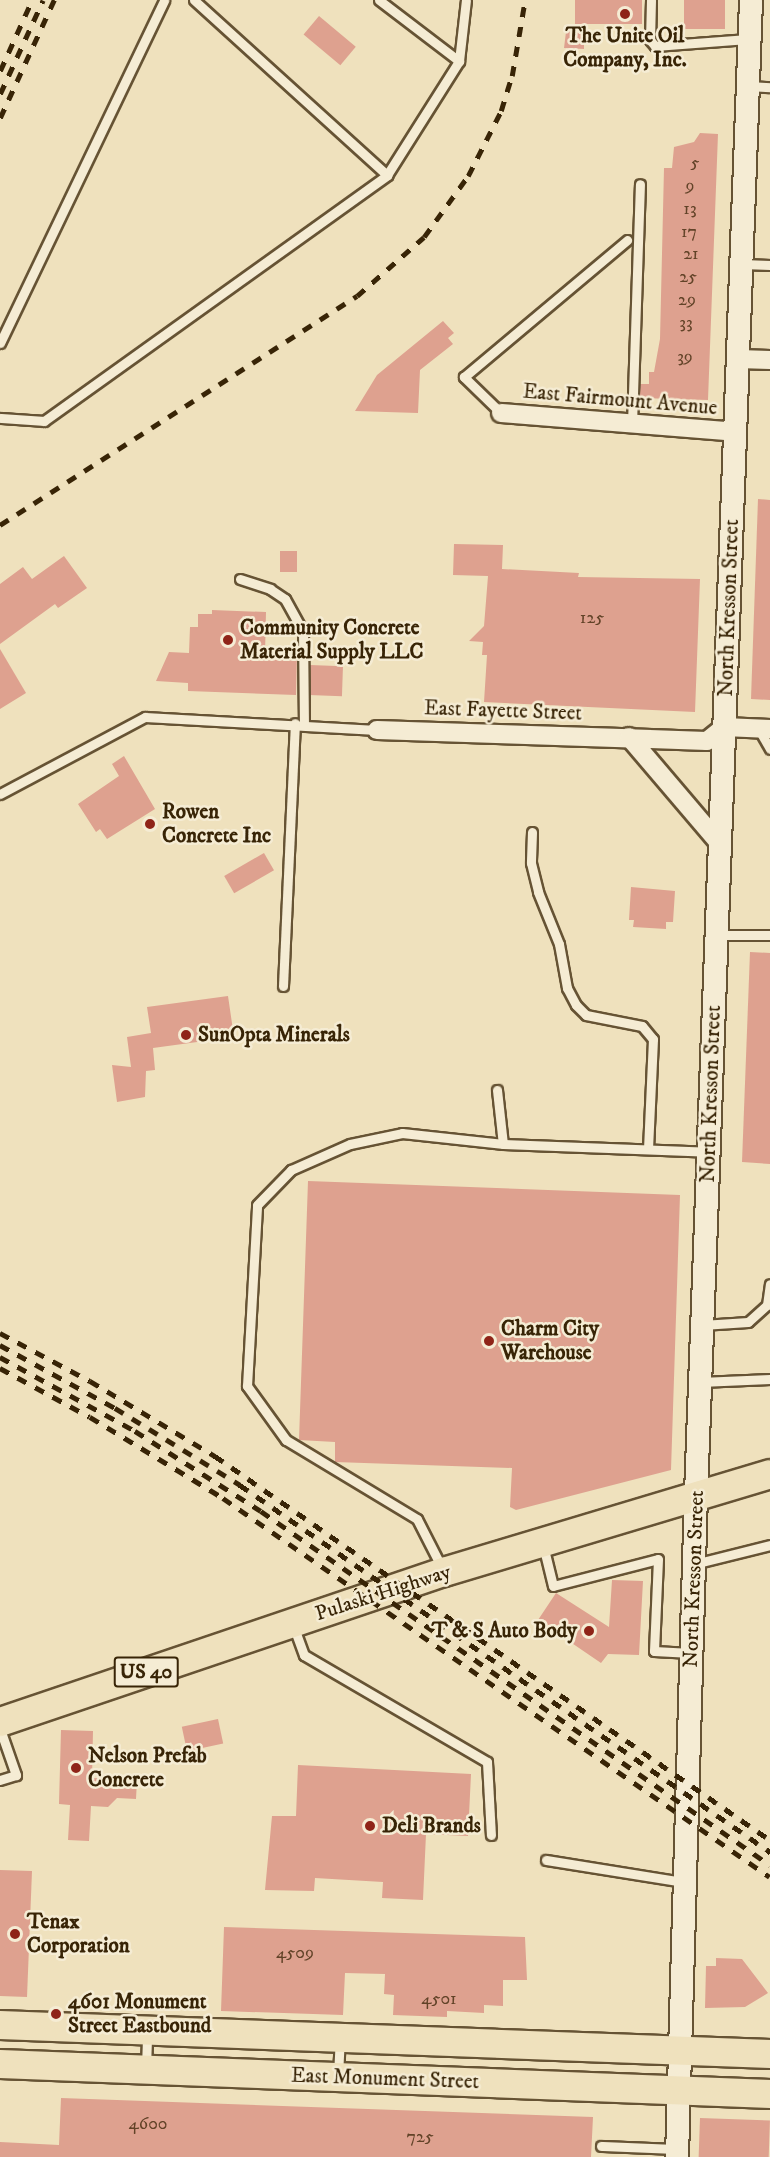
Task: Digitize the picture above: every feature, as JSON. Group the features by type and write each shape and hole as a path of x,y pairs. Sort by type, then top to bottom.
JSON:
{"main road":[{"name":"Pulaski Highway","path":"0,1722 444,1572 696,1494 770,1474"},
{"name":"East Monument Street","path":"0,2025 770,2055"},
{"name":"East Monument Street","path":"0,2064 770,2094"}],"street":[{"name":"North Kresson Street","path":"677,2153 687,1882 696,1494 741,264 759,87 750,34 755,0"},
{"path":"738,359 770,360"},
{"name":"East Fairmount Avenue","path":"501,413 735,432"},
{"path":"724,727 764,728"},
{"name":"East Fayette Street","path":"377,730 707,741 724,727"},
{"path":"629,737 720,844"}],"lane":[{"path":"0,343 164,0"},
{"path":"194,0 387,175"},
{"path":"379,0 459,61"},
{"path":"0,418 44,421 387,175 459,61 466,0"},
{"path":"651,0 650,40 655,46 750,34"},
{"path":"632,424 640,184"},
{"path":"501,413 464,377 627,240"},
{"path":"741,264 770,265"},
{"path":"240,579 270,589 285,599 303,631 300,723 284,986"},
{"path":"0,794 145,717 300,723 377,730"},
{"path":"764,728 770,749"},
{"path":"532,832 531,863 538,892 559,944 567,988 576,1005 586,1015 642,1026 653,1039 648,1149"},
{"path":"717,935 770,935"},
{"path":"497,1090 503,1144"},
{"path":"444,1572 417,1519 286,1440 247,1386 257,1205 291,1170 374,1137 402,1133 503,1144 708,1152"},
{"path":"702,1325 748,1322 767,1305 770,1284"},
{"path":"700,1382 770,1378"},
{"path":"542,1542 553,1586 658,1559 654,1651 692,1653"},
{"path":"694,1564 770,1545"},
{"path":"292,1623 304,1655 487,1762 491,1835"},
{"path":"0,1729 16,1775 0,1780"},
{"path":"546,1860 687,1882"},
{"path":"146,2070 147,2031"},
{"path":"338,2077 340,2038"},
{"path":"601,2146 677,2153"}],"building":[{"name":"The Unite Oil Company, Inc.","path":"575,0 642,0 642,24 575,24"},
{"path":"684,0 725,0 725,29 684,29"},
{"path":"319,16 356,47 340,65 304,34"},
{"path":"567,24 584,26 584,49 564,48"},
{"path":"700,133 718,134 708,400 640,398 640,384 649,384 649,372 654,372 660,339 664,168 672,168 674,147 694,142"},
{"path":"443,321 454,333 448,338 453,344 420,370 418,413 355,411 377,375"},
{"path":"758,499 770,500 770,700 751,699"},
{"path":"454,544 503,545 502,569 579,573 578,577 700,579 695,712 484,702 487,655 482,655 483,642 469,641 484,626 488,576 453,575"},
{"path":"280,551 297,551 297,572 280,572"},
{"path":"64,556 87,588 58,608 55,604 0,644 0,584 23,567 32,579"},
{"name":"Community Concrete Material Supply LLC","path":"212,610 266,612 265,654 297,655 296,695 188,691 188,683 156,681 169,652 189,653 190,627 198,627 198,614 212,614"},
{"path":"0,649 26,693 0,709"},
{"path":"310,665 343,666 342,696 309,695"},
{"path":"124,756 155,809 107,839 100,829 96,832 78,804 119,776 112,764"},
{"path":"264,853 274,870 234,893 224,876"},
{"path":"631,887 675,891 673,922 666,922 666,929 633,927 634,920 629,920"},
{"path":"750,952 770,953 770,1164 742,1162"},
{"name":"SunOpta Minerals","path":"228,996 234,1037 153,1048 155,1070 146,1071 145,1097 117,1102 112,1065 131,1067 127,1037 151,1033 147,1007"},
{"name":"Charm City Warehouse","path":"308,1181 680,1195 671,1470 516,1510 510,1507 512,1468 335,1462 335,1442 299,1440"},
{"path":"612,1580 643,1581 639,1655 608,1654 601,1663 538,1620 556,1593 609,1627"},
{"path":"218,1719 223,1743 187,1751 182,1727"},
{"path":"61,1730 93,1731 92,1778 137,1780 136,1799 117,1798 108,1807 91,1806 89,1841 68,1840 70,1805 59,1804"},
{"name":"Deli Brands","path":"298,1765 471,1774 468,1836 426,1834 423,1900 382,1898 383,1882 315,1878 314,1891 265,1890 272,1816 296,1816"},
{"name":"Tenax Corporation","path":"0,1870 32,1871 27,1997 0,1996"},
{"path":"224,1927 525,1937 527,1980 503,1980 503,2006 484,2005 484,2013 447,2011 447,2017 393,2015 394,1995 384,1994 385,1974 345,1973 343,2015 221,2011"},
{"path":"716,1958 742,1959 768,1993 745,2007 705,2008 706,1966 716,1966"},
{"path":"61,2098 593,2117 591,2157 0,2157 0,2142 59,2145"},
{"path":"700,2118 770,2120 769,2157 699,2157"}],"railway":[{"path":"0,71 32,0"},
{"path":"0,94 43,0"},
{"path":"0,118 54,0"},
{"path":"0,525 357,296 424,237 468,176 501,111 512,76 525,0"},
{"path":"0,1333 90,1381 215,1456 770,1840"},
{"path":"0,1345 115,1408 240,1485 770,1852"},
{"path":"0,1357 135,1431 261,1511 770,1865"},
{"path":"0,1368 90,1417 223,1498 770,1877"}],"place":[{"name":"The Unite Oil Company, Inc.","path":"625,14"},
{"name":"Community Concrete Material Supply LLC","path":"228,640"},
{"name":"Rowen Concrete Inc","path":"150,824"},
{"name":"SunOpta Minerals","path":"186,1035"},
{"name":"Charm City Warehouse","path":"489,1341"},
{"name":"T & S Auto Body","path":"589,1631"},
{"name":"Nelson Prefab Concrete","path":"76,1768"},
{"name":"Deli Brands","path":"370,1826"},
{"name":"Tenax Corporation","path":"15,1934"},
{"name":"4601 Monument Street Eastbound","path":"56,2014"}]}
